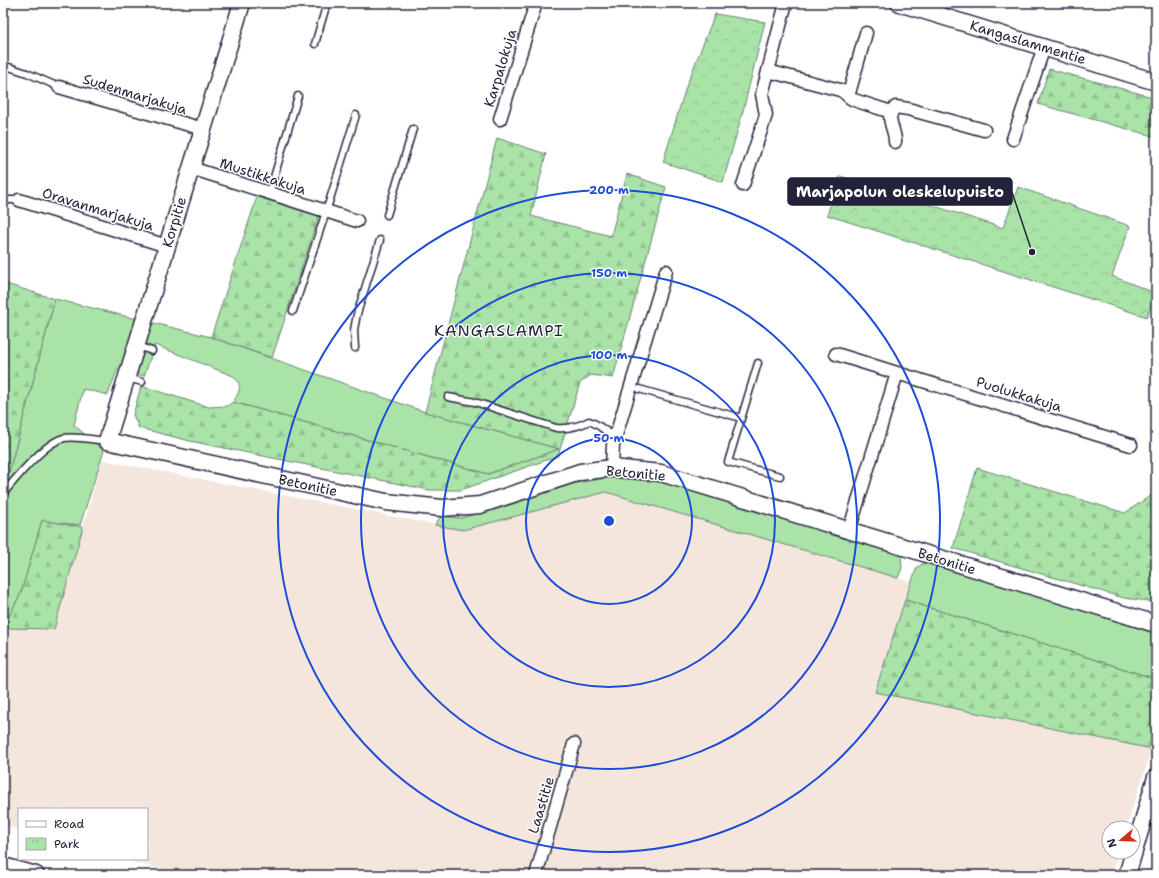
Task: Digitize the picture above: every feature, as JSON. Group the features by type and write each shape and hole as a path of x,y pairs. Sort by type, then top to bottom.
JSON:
{"street":[{"name":"Korpitie","path":"107,441 242,3"},
{"name":"Karpalokuja","path":"500,119 536,3"},
{"path":"743,185 766,115 762,94 786,3"},
{"name":"Kangaslammentie","path":"899,3 1156,82"},
{"path":"847,95 850,90 866,32"},
{"path":"1013,139 1044,47"},
{"path":"768,72 840,90 854,100 891,112"},
{"name":"Sudenmarjakuja","path":"59,87 203,129"},
{"path":"895,142 896,138 890,117 891,112 896,107 901,107 984,130"},
{"name":"Mustikkakuja","path":"191,168 358,221"},
{"name":"Oravanmarjakuja","path":"19,200 167,246"},
{"path":"612,468 613,445 666,271"},
{"name":"Puolukkakuja","path":"836,354 1131,445"},
{"path":"849,531 897,373"},
{"name":"Betonitie","path":"107,441 386,502 442,508 480,505 580,472 612,468 661,473 1156,624"},
{"name":"Laastitie","path":"536,875 574,744"},
{"path":"1127,875 1155,785"},
{"path":"3,866 36,875"}],"lane":[{"path":"315,44 327,3"},
{"path":"3,65 27,73 59,87"},
{"path":"269,194 298,96"},
{"path":"293,312 356,115"},
{"path":"387,215 413,128"},
{"path":"3,200 19,200"},
{"path":"355,348 354,330 357,314 380,240"},
{"path":"136,345 152,351"},
{"path":"758,363 728,462 780,476"},
{"path":"126,377 142,382"},
{"path":"639,389 741,418"},
{"path":"448,396 475,402 556,428 567,429 578,427 590,421 597,424 607,433 616,436"},
{"path":"3,494 17,476 49,445 64,438 107,441"}],"shaded area":[{"path":"102,460 463,530 606,492 911,582 875,692 1152,749 1129,820 1101,820 1101,860 1116,860 1111,875 180,875 127,860 148,860 148,808 18,808 18,830 3,825 3,628 54,629"}],"green space":[{"path":"715,14 765,22 743,111 723,182 663,162 686,87"},
{"path":"1049,69 1156,98 1156,137 1038,104"},
{"path":"497,138 546,154 531,216 611,236 627,174 666,187 613,378 591,375 580,383 558,456 461,490 429,490 190,441 139,428 133,415 141,386 209,407 227,406 233,402 488,474 559,449 425,412"},
{"path":"840,176 1003,228 1018,187 1130,226 1112,276 1155,293 1147,317 827,215"},
{"path":"258,194 319,215 272,358 211,337"},
{"path":"3,283 55,299 6,483 3,481"},
{"path":"55,299 211,337 425,412 560,449 488,474 233,402 239,391 239,385 233,376 155,345 144,376 118,368 108,395 83,389 74,425 104,451 80,525 42,521 21,593 3,628 3,494"},
{"path":"977,468 1125,513 1156,492 1156,602 1124,598 953,548"},
{"path":"605,478 652,480 732,501 901,555 902,568 898,578 606,492 463,530 435,525 442,516 461,518 507,505 560,486"},
{"path":"42,520 83,527 54,629 3,628 21,593"},
{"path":"925,563 932,563 1156,634 1156,679 905,600 917,567"},
{"path":"905,600 1156,679 1156,737 1152,749 875,692"}],"place":[{"name":"Marjapolun oleskelupuisto","path":"1032,252"}],"district":[{"name":"KANGASLAMPI","path":"499,330"}]}
